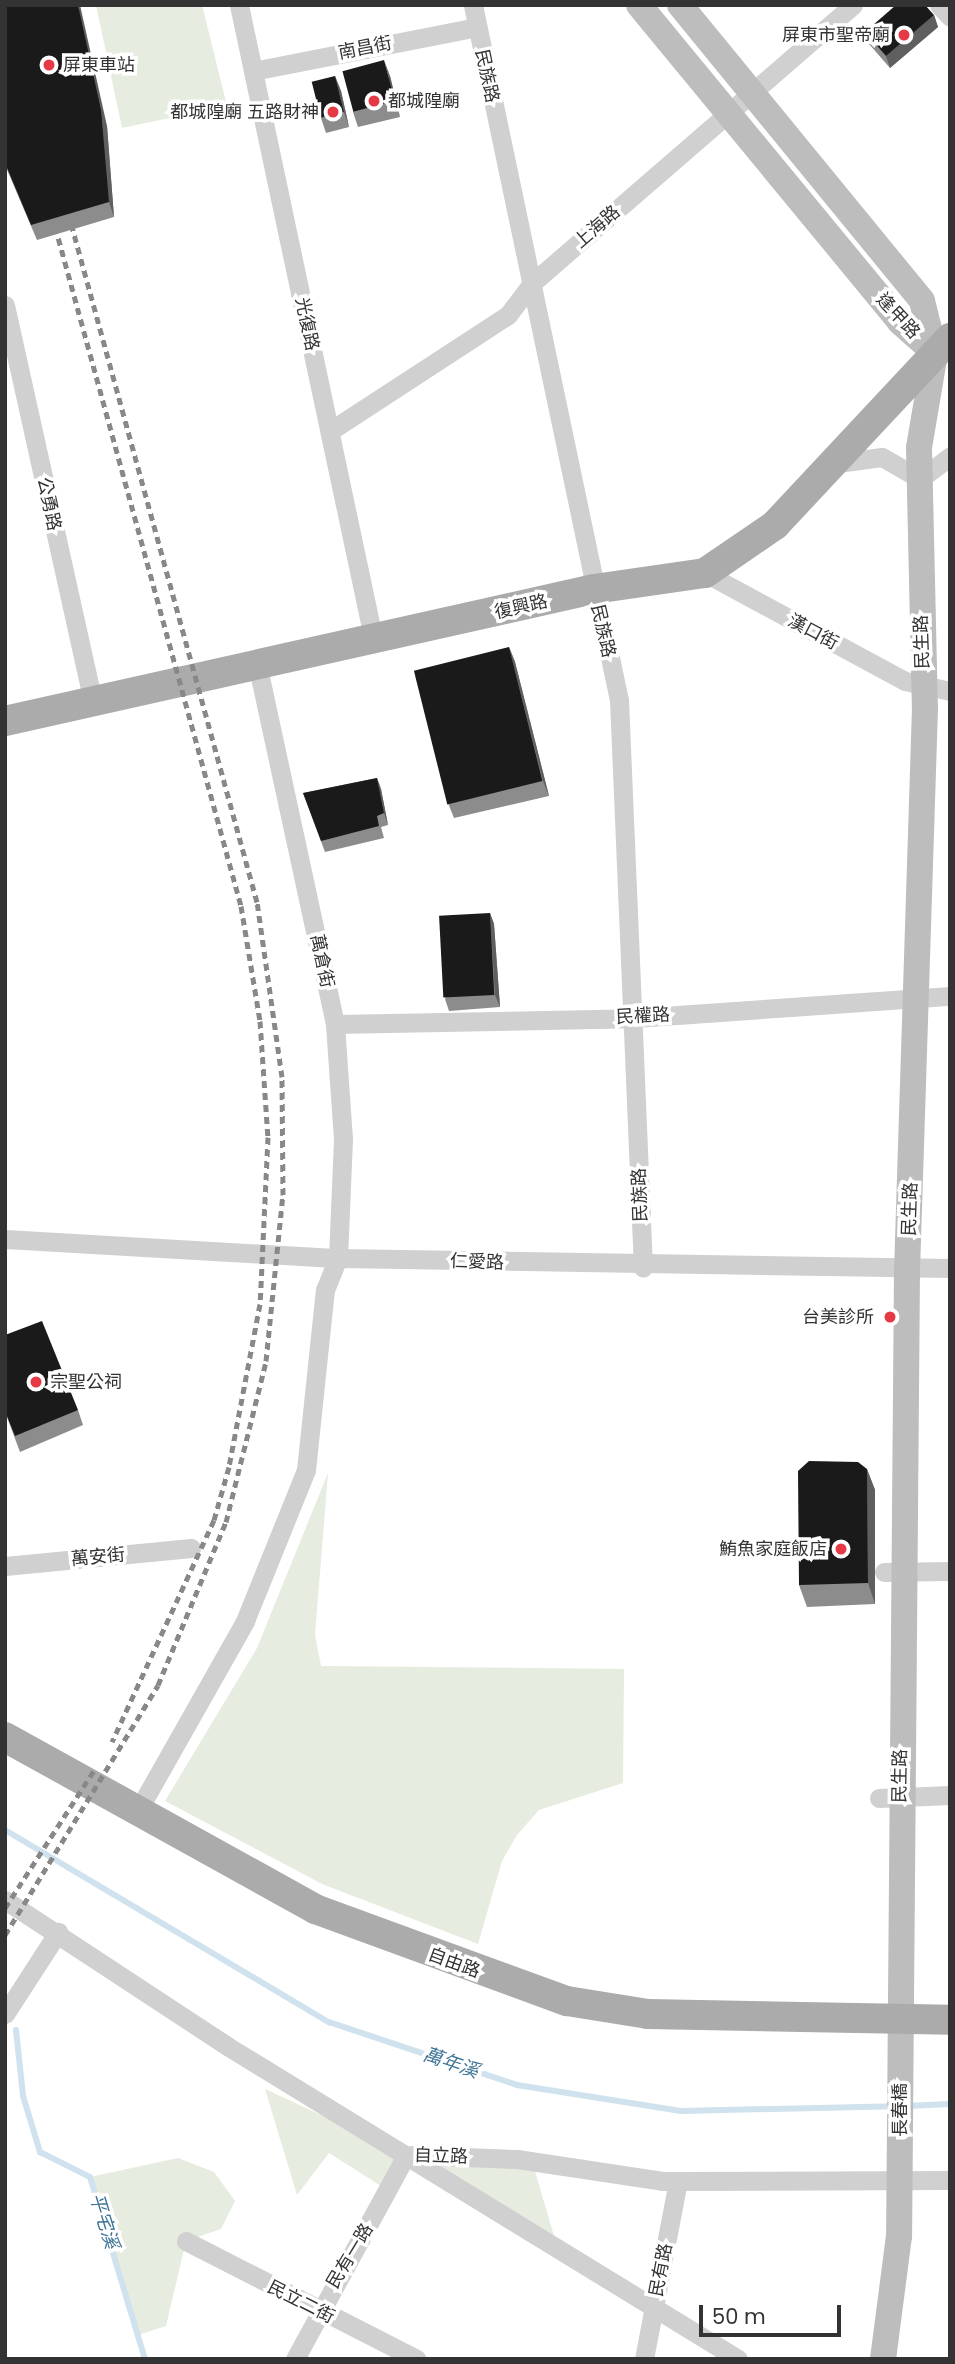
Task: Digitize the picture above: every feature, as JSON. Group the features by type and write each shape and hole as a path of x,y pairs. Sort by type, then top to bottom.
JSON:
{"main road":[{"name":"復興路","path":"5,721 258,668 594,589 705,573 775,525 945,354"},
{"name":"自由路","path":"5,1737 136,1814 315,1909 567,2001 648,2014 901,2022 950,2020"}],"street":[{"name":"光復路","path":"239,5 374,642"},
{"name":"民族路","path":"473,5 619,700 643,1267"},
{"name":"逢甲路","path":"639,5 900,322 945,354"},
{"name":"逢甲路","path":"680,5 922,301 945,354"},
{"name":"上海路","path":"330,431 508,315 531,284 853,5"},
{"path":"939,5 950,17"},
{"name":"南昌街","path":"253,71 477,27"},
{"name":"公勇路","path":"5,305 93,703"},
{"name":"民生路","path":"900,2067 901,2022 889,1797 894,1572 915,997 937,689 920,479 923,403 945,354"},
{"path":"838,463 881,457 920,479 950,456"},
{"name":"漢口街","path":"705,573 937,689"},
{"name":"萬倉街","path":"136,1814 245,1621 306,1470 325,1290 338,1258 343,1139 335,1024 258,668"},
{"name":"民權路","path":"335,1024 634,1018 950,996"},
{"name":"仁愛路","path":"5,1240 338,1258 643,1267 907,1270 950,1268"},
{"name":"萬安街","path":"5,1566 191,1548"},
{"path":"894,1572 950,1571"},
{"path":"889,1797 950,1794"},
{"name":"自立路","path":"5,1900 58,1932 227,2046 406,2155 517,2159 678,2181 900,2183 950,2180"},
{"path":"5,2014 58,1932"},
{"name":"長春橋","path":"900,2067 900,2183"},
{"path":"406,2155 738,2359"},
{"name":"民有一路","path":"295,2359 317,2311 406,2155"},
{"name":"民有路","path":"644,2359 678,2181"},
{"path":"883,2359 898,2254 900,2183"},
{"name":"民立二街","path":"186,2241 317,2311 417,2359"}],"shaded area":[{"path":"96,5 202,5 227,106 122,128"},
{"path":"328,1473 315,1635 321,1666 624,1669 623,1783 539,1810 517,1835 502,1861 478,1944 322,1884 165,1801 257,1648"},
{"path":"265,2089 401,2152 532,2161 556,2243 406,2155 389,2191 329,2153 297,2195"},
{"path":"178,2158 214,2172 235,2201 221,2229 186,2241 166,2326 138,2335 90,2177"}],"building":[{"name":"屏東車站","path":"5,5 78,5 101,110 109,202 31,225 5,163"},
{"path":"896,5 925,5 934,15 886,56 865,32"},
{"path":"384,60 395,101 353,112 342,71"},
{"path":"335,76 344,112 321,118 312,82"},
{"path":"509,647 542,781 447,805 414,671"},
{"path":"377,778 384,813 377,816 379,826 321,841 303,793"},
{"path":"490,913 494,995 443,998 439,916"},
{"name":"宗聖公祠","path":"42,1321 78,1410 15,1436 5,1411 5,1335"},
{"name":"鮪魚家庭飯店","path":"809,1461 858,1462 867,1469 868,1583 799,1585 798,1471"}],"waterway":[{"name":"萬年溪","path":"5,1830 329,2022 517,2085 681,2111 895,2106"},
{"name":"平宅溪","path":"16,2030 23,2096 40,2152 90,2177 145,2359"},
{"name":"萬年溪","path":"906,2106 950,2104"}],"railway":[{"path":"5,1935 158,1685 226,1522 266,1361 283,1195 282,1077 257,902 68,212"},
{"path":"52,215 241,906 260,1021 268,1137 260,1304 229,1467 214,1520 112,1742"},
{"path":"5,1908 95,1769"}],"place":[{"name":"屏東市聖帝廟","path":"904,35"},
{"name":"屏東車站","path":"49,65"},
{"name":"都城隍廟","path":"374,101"},
{"name":"都城隍廟 五路財神","path":"333,112"},
{"name":"台美診所","path":"890,1317"},
{"name":"宗聖公祠","path":"36,1382"},
{"name":"鮪魚家庭飯店","path":"841,1549"}]}
